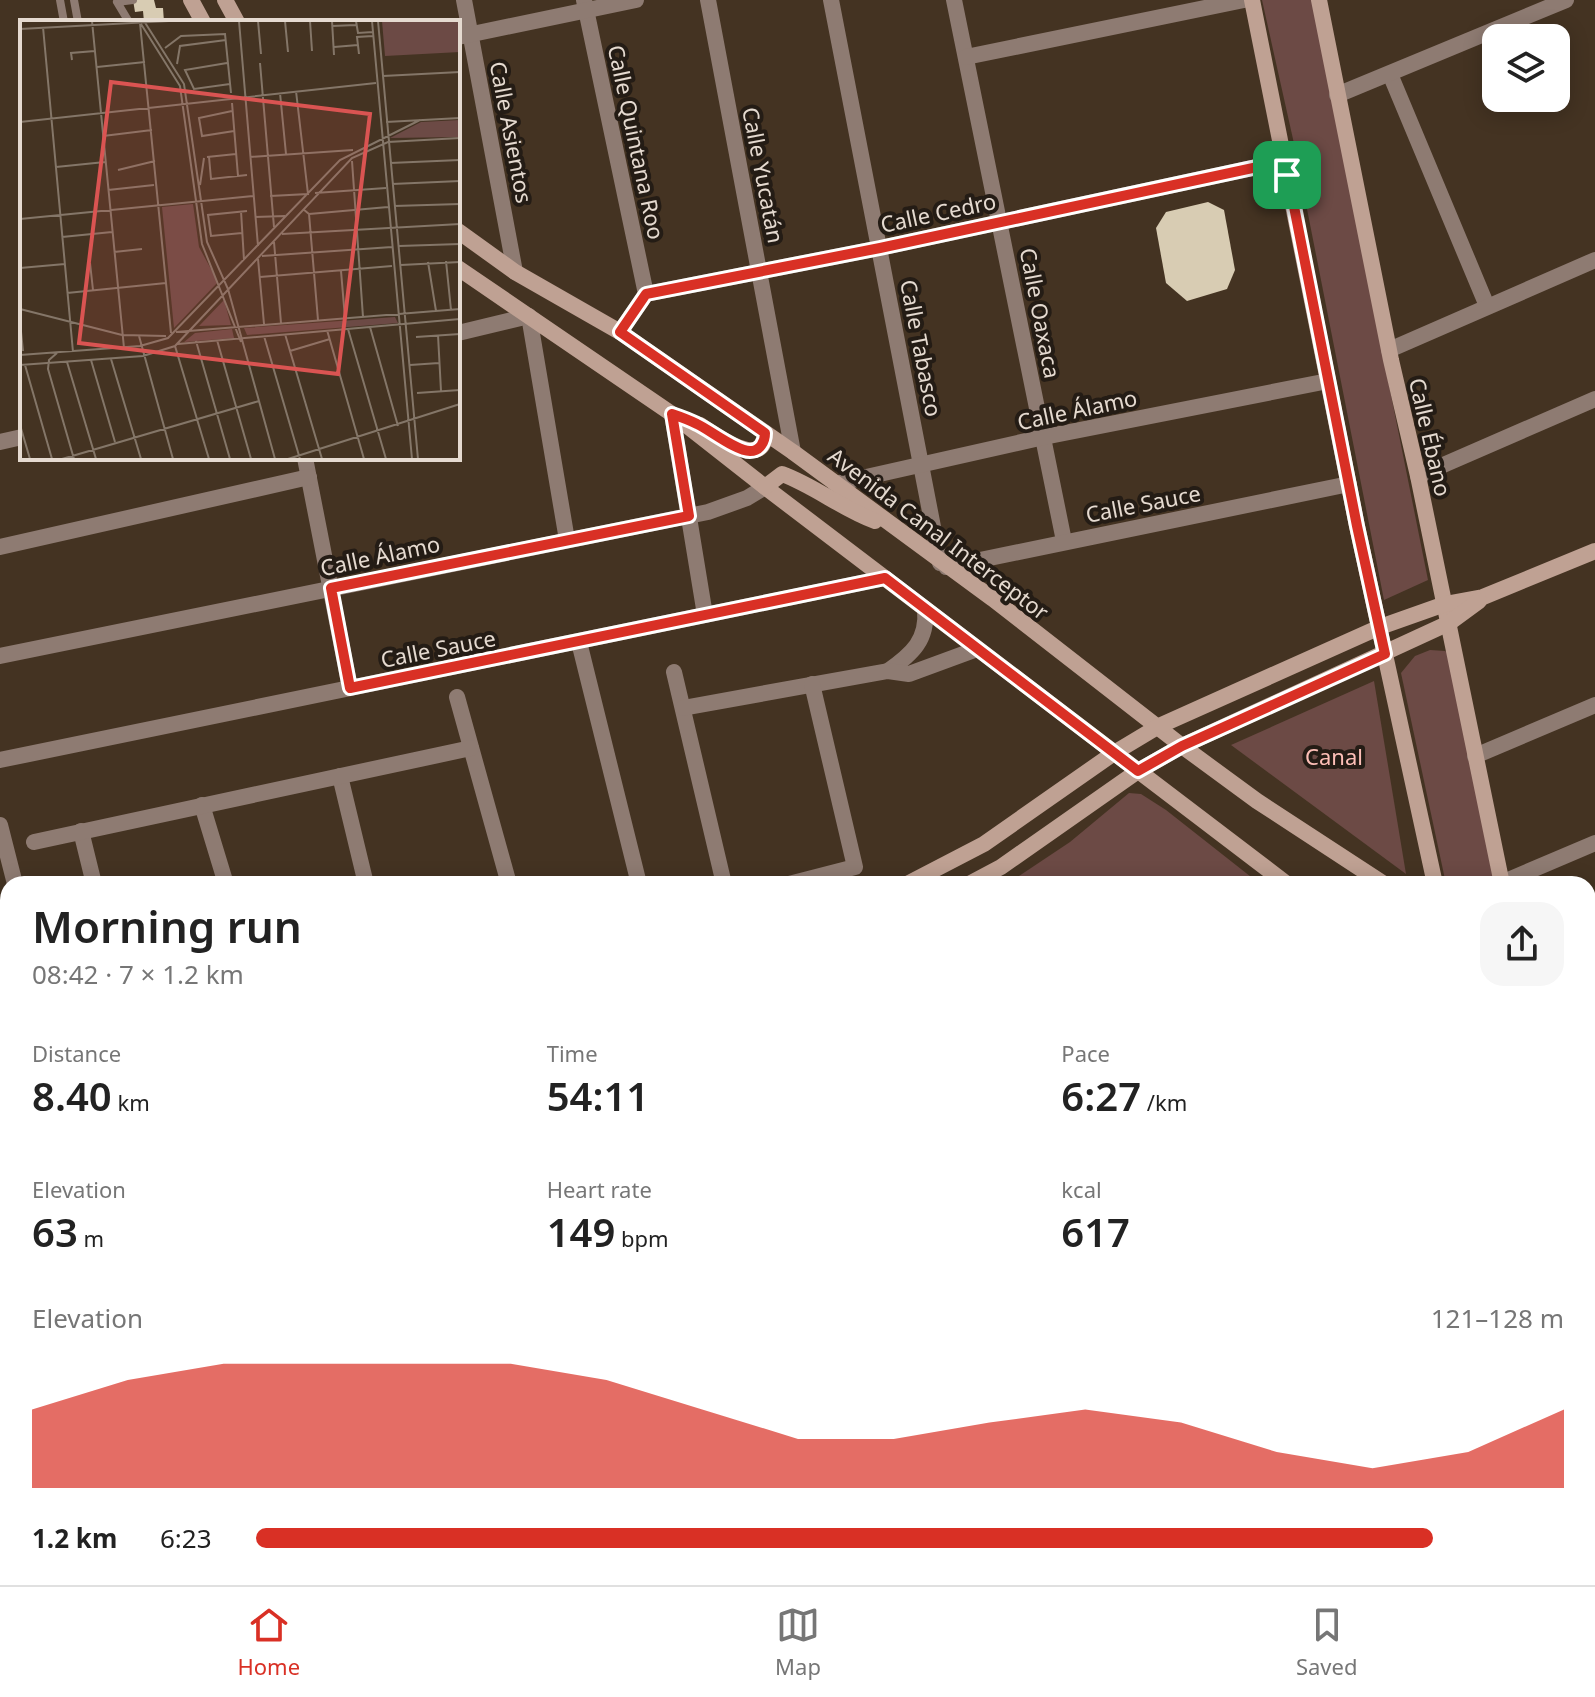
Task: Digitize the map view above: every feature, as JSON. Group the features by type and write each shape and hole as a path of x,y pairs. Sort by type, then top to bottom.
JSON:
{"street":[{"path":"191,0 202,20"},
{"path":"225,0 236,20"},
{"name":"Calle Asientos","path":"464,0 464,36 515,272"},
{"path":"464,36 585,5 636,0"},
{"name":"Calle Yucatán","path":"708,0 793,452"},
{"name":"Calle Tabasco","path":"831,0 943,565"},
{"name":"Calle Oaxaca","path":"954,0 1064,541"},
{"path":"966,57 1244,0"},
{"path":"1252,0 1349,484 1433,876"},
{"name":"Calle Ébano","path":"1319,0 1500,876"},
{"path":"1337,95 1566,0"},
{"name":"Calle Quintana Roo","path":"585,5 646,294"},
{"path":"1390,74 1487,306"},
{"name":"Calle Cedro","path":"646,294 880,248 1285,161"},
{"name":"Avenida Canal Interceptor","path":"460,232 515,272 620,332 793,452 993,599 1257,801 1372,876"},
{"path":"1389,350 1595,260"},
{"path":"460,269 672,414 1276,876"},
{"path":"620,332 646,294"},
{"path":"460,333 529,316"},
{"path":"529,316 567,540"},
{"name":"Calle Álamo","path":"835,484 1044,437 1328,381"},
{"path":"1418,476 1595,399"},
{"path":"672,414 750,451 760,448 765,433"},
{"path":"672,414 705,615"},
{"path":"0,442 20,437"},
{"path":"305,460 350,688"},
{"path":"765,487 782,474 856,514 895,529"},
{"path":"0,547 309,477"},
{"name":"Calle Sauce","path":"943,565 1349,484"},
{"name":"Calle Álamo","path":"0,656 689,516 725,507 765,487"},
{"path":"922,876 984,844 1114,753 1159,726 1380,627 1445,604 1483,597 1595,551"},
{"name":"Calle Sauce","path":"0,760 885,578"},
{"path":"984,876 1138,771 1182,746 1449,623 1483,597"},
{"path":"888,671 912,654 919,644 924,633 925,609"},
{"path":"579,642 637,876"},
{"path":"683,708 888,671 909,674 977,649"},
{"path":"674,672 722,876"},
{"path":"812,684 855,867 820,876"},
{"path":"457,697 507,876"},
{"path":"1475,756 1595,705"},
{"path":"34,842 471,748"},
{"path":"340,776 364,876"},
{"path":"202,805 224,876"},
{"path":"0,825 13,876"},
{"path":"81,831 92,876"},
{"path":"1520,876 1595,843"}],"lane":[{"path":"60,0 64,20"},
{"path":"74,0 78,20"},
{"path":"128,20 117,1 133,0"}],"green space":[{"path":"1262,0 1312,0 1428,580 1384,600 1295,148"},
{"name":"Canal","path":"1430,650 1452,655 1493,876 1444,876 1401,673 1415,656"},
{"name":"Canal","path":"1374,681 1406,874 1231,745"},
{"path":"1129,793 1141,794 1250,876 1019,876 1070,842"}],"building":[{"path":"133,0 154,0 156,8 163,8 164,20 144,20 143,11 135,12"},
{"path":"1208,202 1224,210 1235,270 1227,289 1187,301 1166,283 1156,228 1166,212"}],"route":[{"path":"1285,161 1287,175 1385,654 1182,746 1138,771 885,578 350,688 331,588 689,516 672,414 739,448 750,451 760,448 765,433 620,332 646,294 880,248 1285,161"}]}
